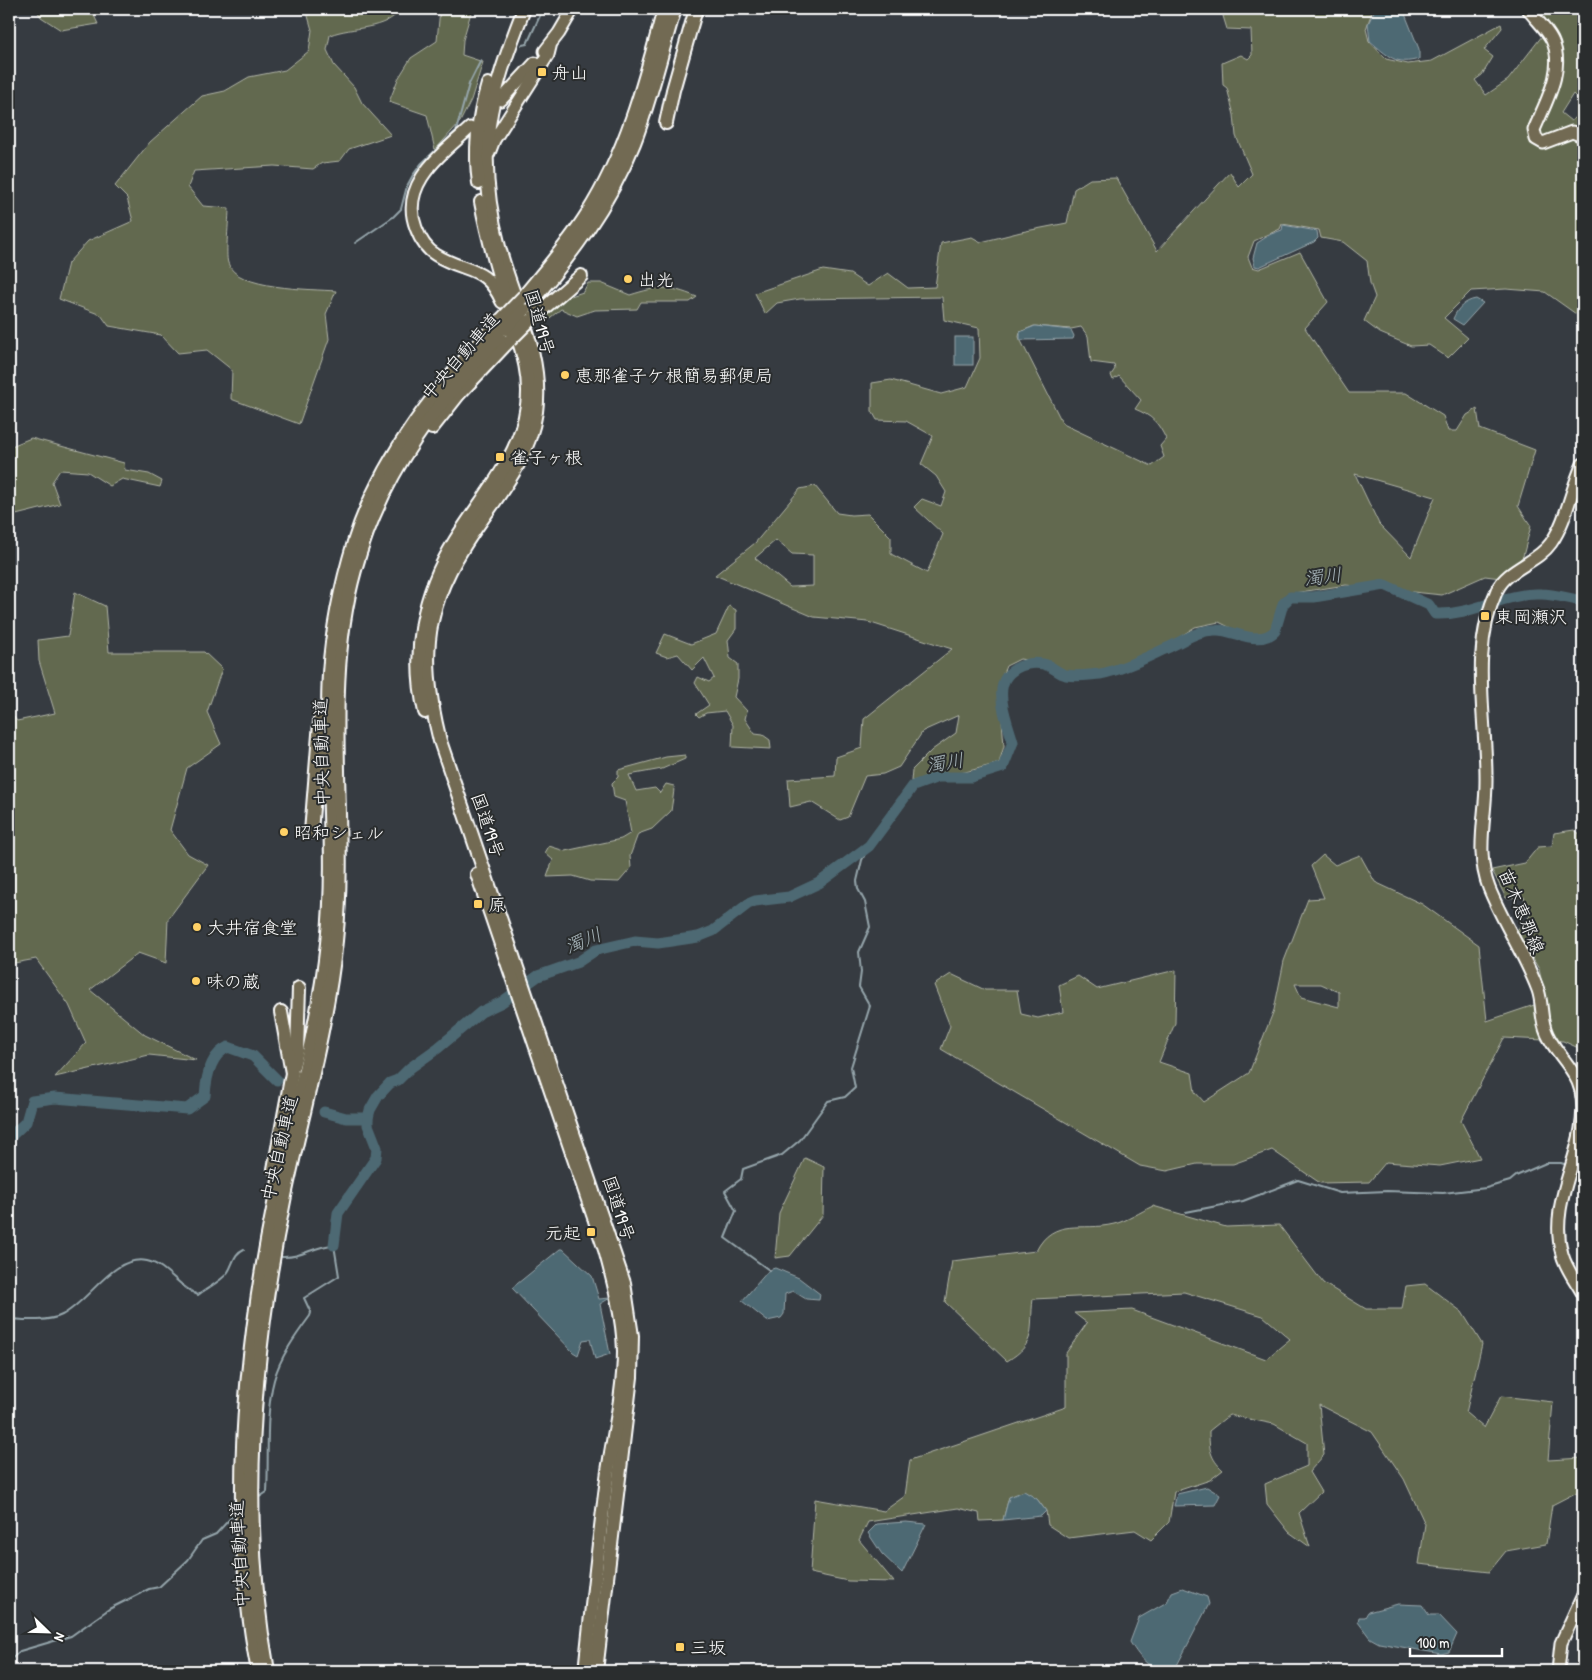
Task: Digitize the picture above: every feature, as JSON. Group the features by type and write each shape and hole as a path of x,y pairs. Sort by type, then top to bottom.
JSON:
{"highway":[{"name":"国道19号","path":"514,969 430,734 420,692 419,650 425,611 441,566 455,541 489,492 522,428 527,405 528,382 524,359 507,326 477,172 477,136 487,86 515,9"},
{"name":"国道19号","path":"524,9 498,76 486,139 486,174 499,247 533,353 538,391 536,411 527,448 519,465 462,548 442,587 430,629 428,677 431,704 440,741 605,1250 617,1296 624,1351 585,1671"},
{"name":"中央自動車道","path":"248,1497 267,1301 285,1197 323,1027 336,940 341,856 338,749 340,647 355,570 368,530 389,483 416,434 507,326 524,296 570,240 587,215 616,162 637,106 664,9"},
{"name":"中央自動車道","path":"258,1671 248,1600 246,1405 258,1300 274,1203 322,982 328,929 332,857 329,675 337,605 356,537 380,479 409,430 456,370 507,326 526,316 580,242 613,190 644,116 675,9"},
{"path":"666,123 673,90 696,9"},
{"path":"526,316 581,276"},
{"path":"311,832 326,642 338,574 345,552 356,537"},
{"path":"258,1300 259,1263 266,1215 297,1050 299,988"},
{"name":"国道19号","path":"524,1001 622,1274 631,1324 631,1377 596,1671"},
{"path":"281,1012 292,1073"},
{"name":"中央自動車道","path":"248,1514 257,1600 268,1671"}],"main road":[{"path":"501,100 550,47 573,9"},
{"path":"1528,9 1552,40 1557,61 1555,76 1534,130 1536,139 1543,142 1572,132 1583,136"},
{"path":"493,217 489,165 490,149 548,55 550,47"},
{"path":"470,128 422,175 412,204 416,227 424,244 434,254 486,277 492,282 507,326"},
{"path":"463,266 482,270 488,265 489,240"},
{"name":"苗木恵那線","path":"1583,464 1552,542 1537,556 1505,579 1496,594 1490,612 1480,661 1486,778 1480,850 1490,891 1538,991 1544,1027 1578,1082 1582,1093 1582,1121 1558,1220 1563,1256 1583,1294"},
{"path":"1558,1671 1560,1643 1583,1595"}],"green space":[{"path":"36,9 91,9 98,24 61,30 41,17"},
{"path":"306,9 401,9 394,16 378,25 330,35 327,50 334,65 354,87 362,103 391,135 349,149 340,161 322,163 313,169 274,166 194,171 188,187 203,206 229,208 227,259 234,272 259,283 336,291 326,314 329,339 299,424 231,399 232,370 207,350 178,353 161,335 109,326 101,315 59,299 68,263 88,241 133,221 127,198 115,186 150,142 202,96 225,91 249,77 285,70 309,51 312,30"},
{"path":"440,9 472,9 463,40 462,55 483,62 471,100 460,122 435,150 427,115 389,102 398,79 411,58 437,41"},
{"path":"1230,9 1373,9 1366,29 1369,41 1386,59 1408,64 1432,61 1501,24 1502,28 1484,50 1493,57 1482,75 1475,80 1486,95 1508,80 1549,27 1541,16 1553,9 1583,9 1583,97 1577,98 1573,94 1561,113 1571,121 1583,112 1583,128 1580,130 1583,141 1582,313 1576,314 1545,292 1506,289 1471,291 1444,318 1468,338 1448,358 1429,345 1411,346 1380,333 1364,321 1375,297 1370,283 1367,261 1343,242 1321,238 1319,230 1282,224 1280,229 1254,241 1248,257 1252,267 1259,269 1300,252 1328,302 1305,328 1349,393 1406,393 1443,416 1448,431 1457,431 1467,415 1477,409 1480,429 1535,450 1518,506 1531,526 1523,556 1501,578 1485,576 1442,595 1346,585 1287,594 1279,604 1270,632 1245,635 1219,622 1195,627 1167,645 1104,671 1081,675 1065,673 1050,664 1020,659 1006,666 999,683 1004,746 999,763 965,772 911,781 912,770 932,750 956,733 959,715 923,731 899,767 883,774 865,776 848,817 840,820 811,802 790,807 788,779 835,776 836,757 862,748 864,719 952,649 868,622 814,617 715,575 755,543 800,489 815,486 837,513 851,515 868,514 891,537 891,554 927,573 943,534 914,507 922,499 941,506 946,492 936,476 921,464 933,436 906,421 877,420 872,411 872,383 891,380 941,394 967,387 980,358 979,328 944,320 942,297 800,299 777,303 765,314 755,293 823,270 850,274 868,286 888,273 908,288 935,287 941,243 972,237 981,242 1067,223 1074,189 1090,179 1116,178 1157,251 1230,172 1239,187 1252,174 1236,136 1234,115 1227,88 1223,85 1222,63 1241,55 1248,59 1252,55 1251,30 1227,29 1223,16","holes":["1034,326 1071,329 1081,327 1088,336 1091,362 1114,365 1115,369 1111,375 1113,380 1119,376 1141,400 1135,409 1154,420 1160,428 1166,439 1160,446 1164,457 1152,466 1063,424 1019,337 1020,332","1355,474 1435,497 1411,557 1379,524","776,540 792,554 813,555 813,586 790,587 755,558"]},
{"path":"588,283 601,283 630,295 663,288 678,290 697,297 690,302 641,302 637,309 595,310 577,316 561,309 546,321 536,321 568,293 571,296 583,292"},
{"path":"31,438 124,463 125,470 149,474 162,481 160,487 122,479 110,486 88,472 60,470 52,482 60,504 16,515 9,512 9,447"},
{"path":"75,592 105,606 109,652 204,652 222,669 207,712 221,744 187,768 170,830 188,854 208,865 168,919 166,963 138,953 90,990 145,1035 196,1060 149,1055 55,1077 86,1043 69,1005 36,959 9,964 9,711 17,721 55,713 39,661 38,640 68,636"},
{"path":"729,606 736,610 736,629 728,640 730,658 738,664 738,679 734,697 747,711 745,719 755,734 763,735 770,740 771,749 732,747 733,725 725,711 706,713 699,717 696,714 709,705 695,683 698,677 709,682 714,678 704,658 692,670 678,654 667,657 656,653 665,634 691,644 716,634"},
{"path":"685,755 685,759 662,769 629,775 636,791 655,788 660,793 666,784 674,786 674,792 671,811 652,829 638,834 630,856 631,868 619,882 590,881 573,876 547,877 553,860 545,853 549,846 565,851 621,839 631,833 625,801 614,797 612,783 618,777 618,770 666,757"},
{"path":"1574,830 1583,836 1583,1050 1563,1041 1504,1038 1461,1121 1480,1158 1440,1166 1386,1162 1369,1182 1320,1183 1272,1150 1233,1164 1197,1164 1167,1171 1140,1166 941,1049 950,1026 934,985 951,974 985,990 1017,990 1021,1014 1038,1018 1063,1012 1059,985 1078,976 1097,989 1176,970 1175,1023 1159,1062 1192,1073 1195,1092 1204,1102 1249,1073 1274,1010 1284,961 1308,899 1324,898 1311,866 1323,855 1335,865 1360,855 1375,882 1422,904 1479,945 1487,1021 1546,1001 1539,969 1516,931 1530,916 1524,897 1506,898 1492,870 1525,863 1538,847 1552,846 1554,833","holes":["1295,984 1321,984 1339,992 1339,1007 1301,997"]},
{"path":"805,1158 824,1167 823,1215 790,1256 775,1258 779,1213"},
{"path":"1153,1206 1226,1227 1279,1225 1323,1283 1366,1309 1402,1309 1406,1286 1425,1284 1462,1312 1482,1344 1466,1413 1484,1428 1501,1396 1553,1402 1548,1460 1583,1458 1583,1489 1552,1505 1546,1544 1506,1551 1489,1572 1419,1564 1425,1524 1404,1479 1372,1432 1319,1405 1324,1455 1309,1472 1321,1492 1299,1513 1310,1547 1289,1532 1267,1504 1265,1484 1307,1466 1307,1443 1274,1424 1229,1415 1209,1431 1211,1453 1223,1470 1210,1480 1174,1492 1169,1522 1151,1540 1135,1530 1068,1538 1048,1525 1046,1511 1037,1499 1009,1497 1003,1520 980,1521 979,1513 958,1508 868,1522 859,1540 894,1582 848,1581 810,1573 815,1499 884,1511 905,1496 910,1460 1066,1407 1066,1353 1087,1323 1074,1313 1132,1310 1266,1359 1290,1339 1263,1316 1184,1292 1033,1299 1028,1341 1024,1348 1007,1361 945,1302 952,1261 1036,1251 1043,1240 1051,1233 1060,1229 1119,1223"}],"water":[{"path":"1375,9 1403,9 1419,49 1419,59 1411,61 1398,60 1387,55 1370,41 1368,24"},
{"path":"1283,225 1317,231 1318,238 1314,242 1259,267 1255,266 1253,258 1257,243 1271,234 1282,230"},
{"path":"1476,299 1483,303 1463,325 1453,319 1462,306"},
{"path":"1035,326 1071,330 1074,336 1073,339 1020,340 1020,332"},
{"path":"955,337 973,337 973,365 955,365"},
{"path":"560,1249 563,1249 592,1276 599,1299 610,1298 600,1304 610,1354 595,1359 590,1339 583,1340 578,1355 573,1352 512,1288"},
{"path":"775,1268 799,1278 820,1294 819,1300 806,1299 793,1291 785,1294 784,1314 781,1318 767,1321 742,1301 769,1270"},
{"path":"1207,1487 1220,1495 1215,1505 1174,1506 1177,1494"},
{"path":"1024,1491 1037,1499 1046,1511 1041,1516 1003,1520 1009,1497"},
{"path":"906,1522 926,1524 902,1573 882,1554 868,1533 877,1524"},
{"path":"1183,1588 1207,1597 1209,1604 1174,1671 1152,1667 1142,1659 1130,1642 1139,1618 1167,1602 1172,1592"},
{"path":"1398,1604 1422,1605 1429,1615 1439,1615 1457,1634 1449,1652 1441,1654 1379,1643 1370,1638 1358,1622 1359,1617 1365,1617 1368,1612"}],"waterway":[{"path":"522,45 527,44 543,9"},
{"path":"355,243 393,217 401,209 407,186 413,175 421,164 456,131 469,84 481,60"},
{"name":"濁川","path":"334,1245 338,1213 376,1158 377,1148 368,1125 368,1118 378,1096 390,1083 398,1080 410,1068 438,1048 481,1012 502,1002 538,976 578,962 596,950 635,941 658,943 698,937 713,931 748,904 755,901 789,897 819,883 869,846 913,786 938,777 971,777 1003,767 1013,742 1003,708 1003,683 1011,672 1021,666 1038,663 1049,666 1066,675 1100,674 1134,663 1204,631 1217,630 1262,638 1269,636 1275,631 1283,604 1290,597 1314,597 1385,585 1429,605 1435,614 1449,614 1528,594 1552,595 1583,601"},
{"path":"769,1270 725,1238 736,1211 725,1191 741,1179 743,1169 782,1155 800,1140 828,1101 845,1097 855,1088 851,1067 870,1006 859,987 861,972 859,952 870,927 865,902 858,889 857,881 862,860 869,846"},
{"path":"9,1138 26,1122 32,1101 55,1098 187,1109 205,1096 206,1082 213,1061 228,1047 253,1056 277,1080"},
{"path":"324,1112 346,1118 368,1118"},
{"path":"1186,1212 1243,1201 1298,1180 1340,1193 1387,1191 1443,1193 1486,1188 1510,1181 1516,1176 1546,1163 1567,1165"},
{"path":"1576,1169 1583,1172"},
{"path":"258,1498 267,1492 269,1406 277,1371 289,1346 310,1316 311,1313 304,1298 339,1276 334,1245 320,1247 296,1256 282,1257"},
{"path":"9,1319 43,1320 62,1315 82,1300 113,1271 135,1261 154,1263 191,1292 198,1295 225,1275 236,1256 244,1249"},
{"path":"9,1661 20,1651 71,1636 109,1609 149,1589 159,1587 188,1560 202,1540 216,1534 237,1511"}],"place":[{"name":"舟山","path":"542,72"},
{"name":"出光","path":"628,279"},
{"name":"恵那雀子ケ根簡易郵便局","path":"565,375"},
{"name":"雀子ヶ根","path":"500,457"},
{"name":"東岡瀬沢","path":"1485,616"},
{"name":"昭和シェル","path":"284,832"},
{"name":"原","path":"478,904"},
{"name":"大井宿食堂","path":"197,927"},
{"name":"味の蔵","path":"196,981"},
{"name":"元起","path":"591,1232"},
{"name":"三坂","path":"680,1647"}]}
